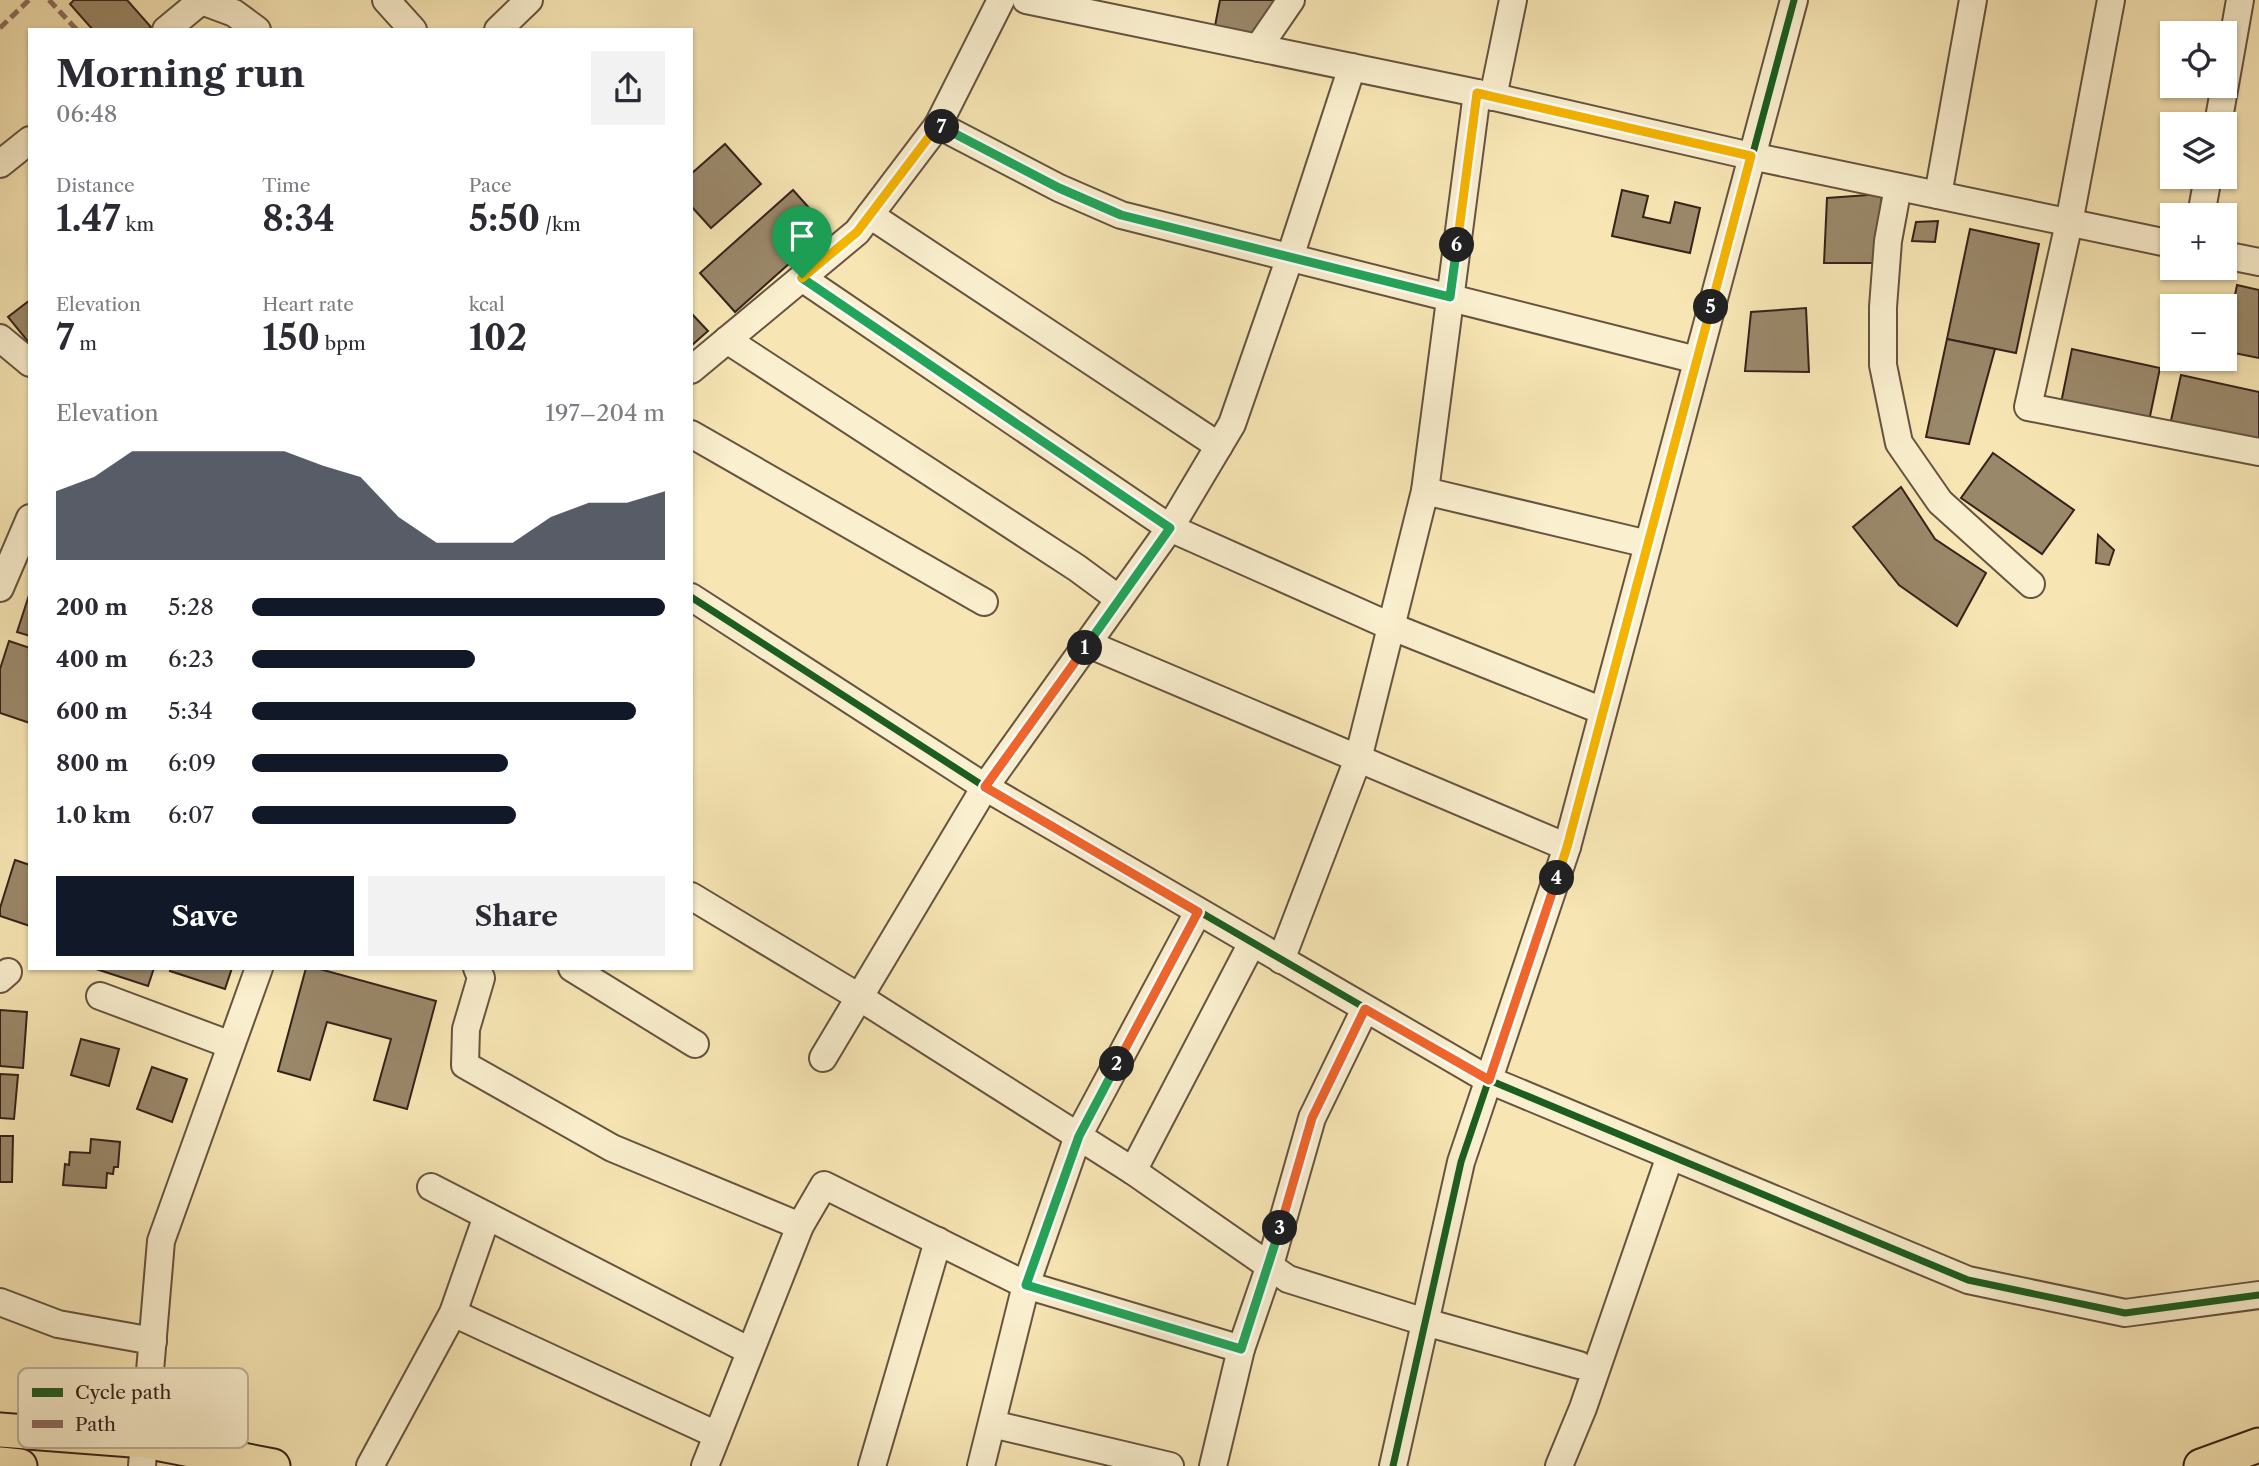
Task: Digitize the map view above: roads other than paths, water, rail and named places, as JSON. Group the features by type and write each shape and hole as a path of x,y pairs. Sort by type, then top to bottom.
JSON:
{"main road":[{"path":"0,1430 18,1433"},
{"path":"2202,1466 2259,1445"},
{"path":"108,1448 273,1466"},
{"path":"0,1464 20,1466"}],"street":[{"path":"168,28 200,0 234,13 254,28"},
{"path":"386,0 411,28"},
{"path":"500,28 529,0"},
{"path":"693,368 857,232 938,125 1001,0"},
{"path":"1026,0 1099,7 1258,48 1485,95 1751,156 2160,242"},
{"path":"1258,48 1291,0"},
{"path":"1281,960 1358,759 1425,491 1450,297 1485,95 1513,0"},
{"path":"1393,1466 1461,1162 1567,847 1794,0"},
{"path":"1938,195 1973,0"},
{"path":"2111,0 2069,223 2028,407 2259,452"},
{"path":"2220,112 2240,0"},
{"path":"822,1058 985,787 1170,528 1232,424 1352,67"},
{"path":"938,125 1059,188 1121,215 1697,360"},
{"path":"0,164 28,142"},
{"path":"1898,187 1888,241 1883,307 1883,365 1899,443 1940,502 2031,584"},
{"path":"870,215 1219,446"},
{"path":"2237,258 2259,262"},
{"path":"802,278 1170,528 1390,626 1604,711"},
{"path":"0,338 28,361"},
{"path":"727,340 1077,568 1119,599"},
{"path":"693,435 984,602"},
{"path":"1425,491 1648,544"},
{"path":"0,588 28,524"},
{"path":"693,598 985,787 1489,1080 1968,1280 2125,1313 2259,1295"},
{"path":"1087,644 1567,847"},
{"path":"693,897 859,997 1079,1136 1287,1279 1425,1322 1578,1365"},
{"path":"981,1466 1026,1285 1079,1136 1198,912"},
{"path":"1133,1171 1252,943"},
{"path":"151,1368 161,1241 258,970"},
{"path":"478,970 481,978 466,1029 465,1065 612,1148 800,1226"},
{"path":"575,970 695,1044"},
{"path":"100,996 232,1045"},
{"path":"1213,1466 1241,1349 1270,1265 1312,1118 1365,1009"},
{"path":"1559,1466 1583,1408 1670,1156"},
{"path":"705,1466 800,1226 824,1185 1026,1285 1241,1349"},
{"path":"432,1187 750,1351"},
{"path":"370,1466 453,1313 487,1216"},
{"path":"872,1466 938,1241"},
{"path":"0,1302 58,1324 153,1341"},
{"path":"453,1313 717,1435"},
{"path":"992,1424 1170,1466"}]}
